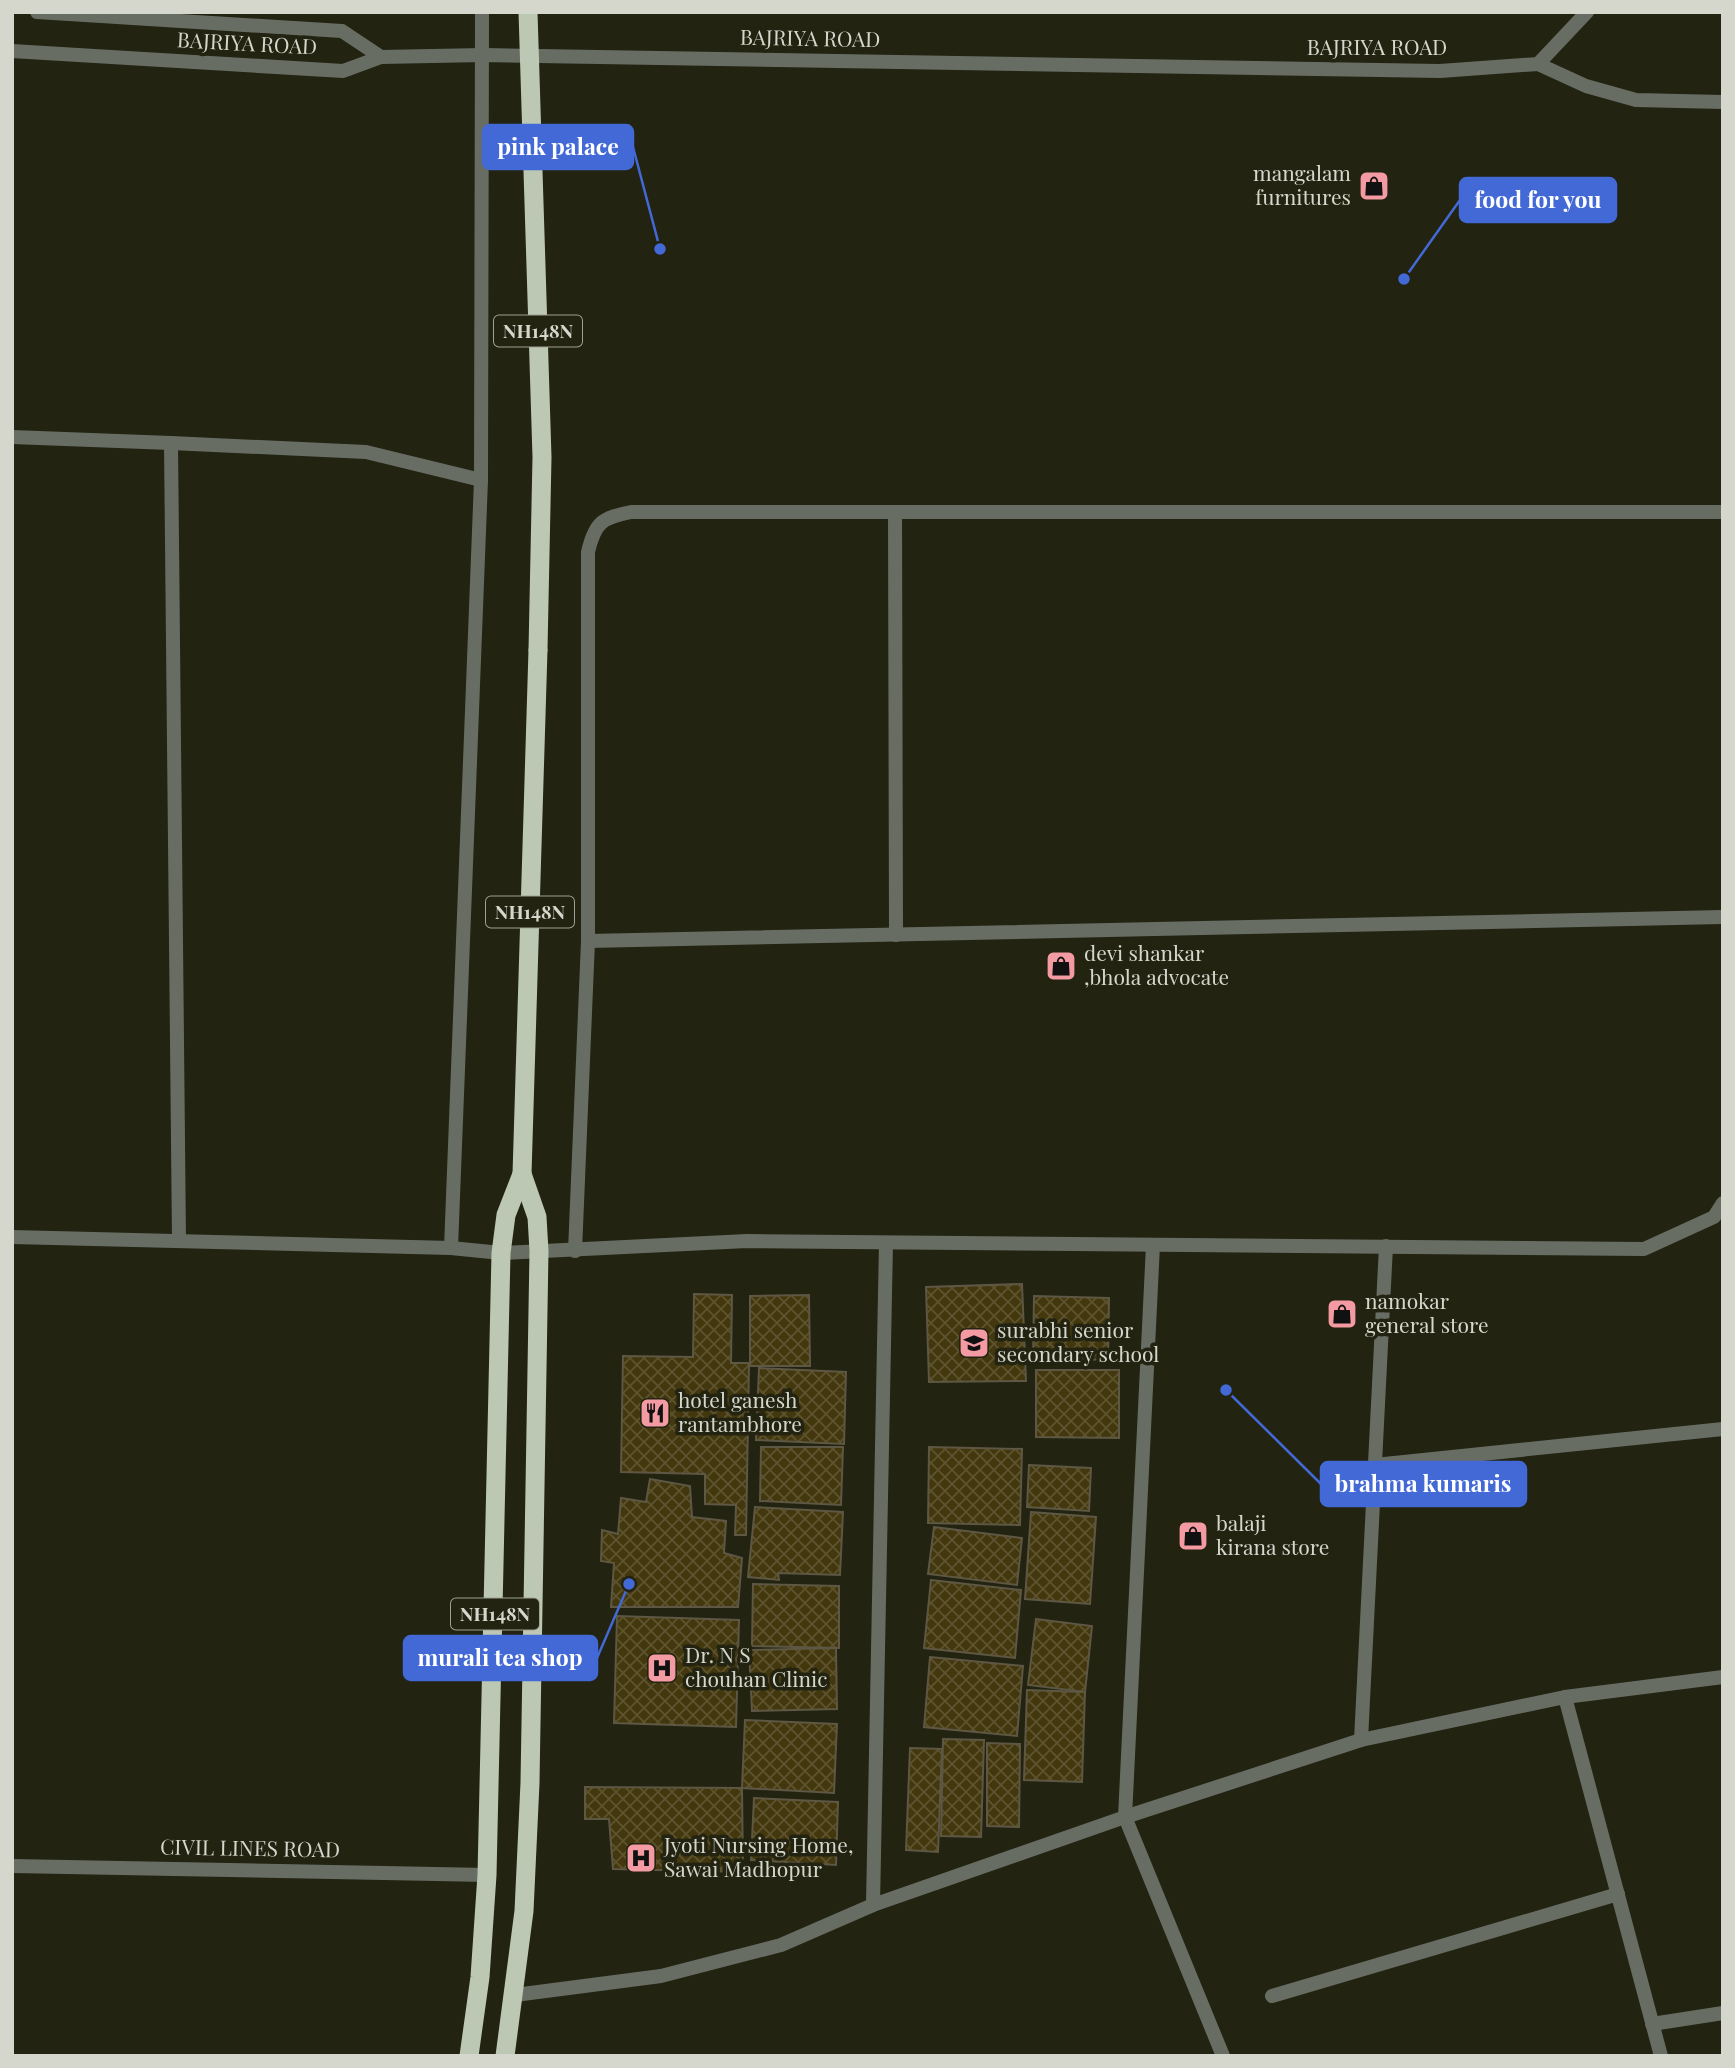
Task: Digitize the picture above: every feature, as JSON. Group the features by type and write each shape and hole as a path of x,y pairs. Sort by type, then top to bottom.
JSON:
{"highway":[{"name":"NH148N","path":"469,2056 480,1977 487,1875 501,1253 506,1215 522,1174 538,650 542,457 528,12"},
{"name":"NH148N","path":"505,2056 524,1911 530,1783 539,1251 537,1217 522,1174"}],"street":[{"path":"37,12 239,19 342,31 381,57"},
{"path":"451,1248 481,480 482,12"},
{"path":"1587,12 1538,64 1586,86 1636,100 1723,102"},
{"name":"BAJRIYA ROAD","path":"12,51 343,71 381,57 483,55 1440,71 1538,64"},
{"path":"12,437 366,452 481,480"},
{"path":"171,443 179,1241"},
{"path":"575,1251 588,941 587,552 592,532 608,516 631,512 1723,512"},
{"path":"895,512 896,935"},
{"path":"588,941 1723,917"},
{"path":"12,1237 451,1248 501,1253 747,1241 1644,1249 1714,1217 1723,1203"},
{"path":"873,1905 886,1243"},
{"path":"1153,1245 1125,1817 1223,2056"},
{"path":"1361,1740 1386,1246"},
{"path":"1375,1465 1723,1429"},
{"path":"515,1995 661,1976 781,1945 873,1905 1125,1817 1361,1740 1565,1697 1723,1676"},
{"path":"1565,1697 1661,2056"},
{"name":"CIVIL LINES ROAD","path":"12,1866 487,1875"},
{"path":"1272,1996 1618,1894"},
{"path":"1652,2024 1723,2013"}],"building":[{"path":"1022,1284 1026,1381 929,1382 926,1287"},
{"path":"694,1294 732,1295 731,1363 749,1363 746,1535 735,1535 736,1505 705,1504 705,1474 621,1472 623,1356 693,1357"},
{"path":"809,1295 810,1366 750,1366 750,1296"},
{"path":"1034,1296 1109,1298 1108,1360 1033,1358"},
{"path":"759,1368 846,1372 844,1444 756,1440"},
{"path":"1036,1370 1119,1370 1119,1438 1036,1437"},
{"path":"761,1447 843,1447 841,1505 760,1501"},
{"path":"929,1447 1022,1449 1020,1525 928,1523"},
{"path":"1029,1465 1091,1468 1089,1511 1027,1507"},
{"path":"650,1479 690,1486 692,1517 726,1521 724,1553 742,1558 738,1607 611,1607 614,1563 601,1561 602,1530 618,1534 621,1498 646,1502"},
{"path":"755,1507 843,1512 840,1575 778,1573 779,1580 748,1577"},
{"path":"1031,1512 1096,1517 1090,1604 1025,1599"},
{"path":"934,1527 1022,1538 1017,1585 928,1574"},
{"path":"931,1580 1021,1590 1015,1658 924,1648"},
{"path":"753,1584 839,1586 839,1648 752,1646"},
{"path":"617,1616 739,1620 736,1727 614,1723"},
{"path":"1036,1619 1092,1626 1085,1692 1028,1685"},
{"path":"836,1648 837,1709 752,1711 749,1650"},
{"path":"930,1657 1023,1666 1017,1736 924,1727"},
{"path":"1027,1690 1085,1692 1082,1782 1024,1780"},
{"path":"745,1720 837,1724 834,1793 742,1788"},
{"path":"943,1739 984,1740 981,1837 941,1836"},
{"path":"987,1743 1020,1744 1019,1827 987,1826"},
{"path":"910,1748 942,1749 938,1852 906,1850"},
{"path":"585,1787 742,1788 743,1872 613,1869 609,1819 585,1819"},
{"path":"754,1798 838,1802 836,1865 751,1860"}],"place":[{"name":"mangalam furnitures","path":"1374,186"},
{"name":"pink palace","path":"660,249"},
{"name":"food for you","path":"1404,279"},
{"name":"devi shankar ,bhola advocate","path":"1061,966"},
{"name":"namokar general store","path":"1342,1314"},
{"name":"surabhi senior secondary school","path":"974,1343"},
{"name":"brahma kumaris","path":"1226,1390"},
{"name":"hotel ganesh rantambhore","path":"655,1413"},
{"name":"balaji kirana store","path":"1193,1536"},
{"name":"murali tea shop","path":"629,1584"},
{"name":"Dr. N S chouhan Clinic","path":"662,1668"},
{"name":"Jyoti Nursing Home, Sawai Madhopur","path":"641,1858"}]}
